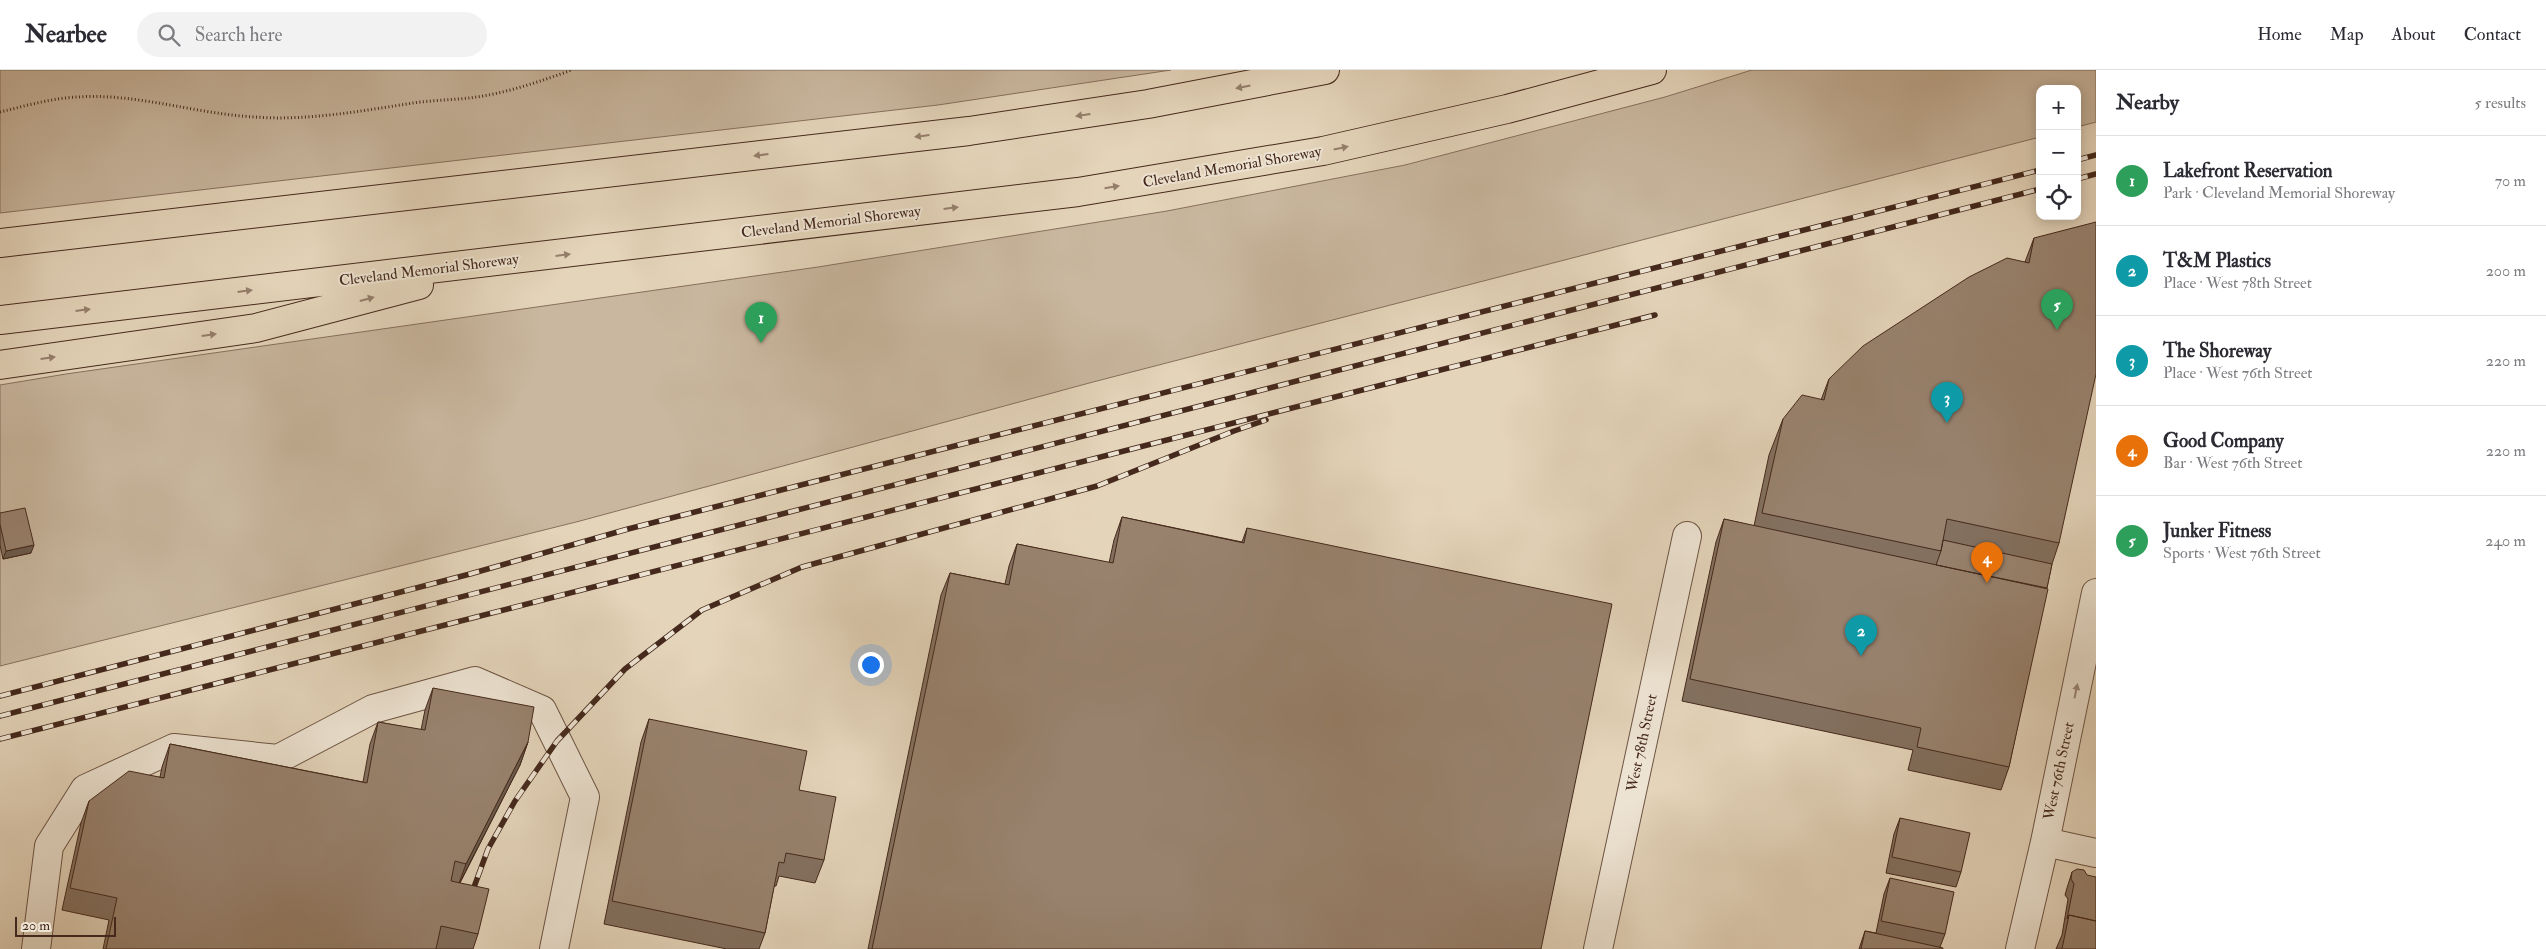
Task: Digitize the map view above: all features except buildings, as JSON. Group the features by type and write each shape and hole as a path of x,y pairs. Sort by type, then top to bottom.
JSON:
{"highway":[{"path":"0,243 969,131 1156,103 1325,70"},
{"name":"Cleveland Memorial Shoreway","path":"0,320 1078,192 1211,172 1394,136 1566,94 1652,70"},
{"path":"0,365 256,328 515,260"}],"street":[{"name":"West 78th Street","path":"1598,949 1687,536"},
{"name":"West 76th Street","path":"2020,949 2045,842 2096,593"},
{"path":"36,949 49,846 84,789 174,748 278,759 373,709 476,681 542,710 585,797 554,949"},
{"path":"2045,842 2096,853"}],"path":[{"path":"0,112 78,96 126,99 255,118 289,118 478,97 532,84 572,70"}],"shaded area":[{"path":"0,70 1171,70 938,105 0,213"},
{"path":"1752,70 2096,70 2096,122 2081,126 2081,85 2036,85 2036,138 1093,382 580,521 0,666 0,385 818,267 1167,211 1405,165 1665,97"}],"railway":[{"path":"2081,159 2096,155"},
{"path":"0,696 470,574 628,529 2036,171"},
{"path":"2081,178 2096,174"},
{"path":"0,716 2036,190"},
{"path":"0,739 1655,315"},
{"path":"470,898 488,849 515,801 557,741 625,669 702,610 802,567 1097,486 1266,420"}],"place":[{"name":"Junker Fitness","path":"2057,330"},
{"name":"Lakefront Reservation","path":"761,343"},
{"name":"The Shoreway","path":"1947,423"},
{"name":"Good Company","path":"1987,583"},
{"name":"T&M Plastics","path":"1861,656"}]}
